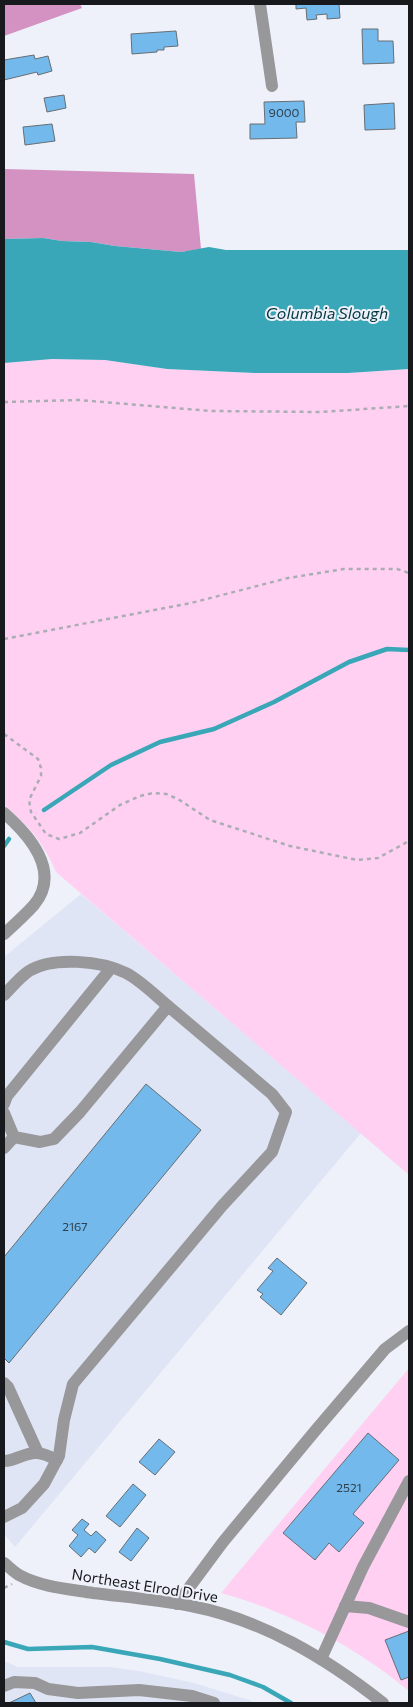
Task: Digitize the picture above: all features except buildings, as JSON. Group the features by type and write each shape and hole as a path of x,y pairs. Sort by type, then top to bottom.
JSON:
{"street":[{"path":"260,4 272,86"},
{"path":"4,813 18,825 33,845 42,861 44,870 44,882 36,903 4,934"},
{"path":"4,994 29,971 47,964 99,963 126,973 272,1094 286,1112 272,1152 222,1206 73,1384 57,1460 44,1484 22,1508 4,1517"},
{"path":"4,1104 7,1096 111,968"},
{"path":"14,1137 40,1142 54,1139 80,1112 168,1006"},
{"path":"4,1113 14,1137"},
{"path":"4,1148 14,1137"},
{"path":"177,1604 223,1542 385,1348 409,1331"},
{"path":"4,1383 8,1387 38,1452"},
{"path":"4,1461 12,1461 38,1452 57,1460"},
{"path":"322,1659 363,1567 409,1481"},
{"name":"Northeast Elrod Drive","path":"4,1563 18,1574 61,1588 177,1604 225,1615 251,1624 279,1635 322,1659 383,1703"},
{"path":"345,1606 369,1608 409,1622"},
{"path":"4,1686 14,1682 35,1683 48,1689 78,1694 139,1690 192,1696 214,1703"}],"path":[{"path":"4,402 79,400 211,411 294,412 409,406"},
{"path":"4,639 191,603 288,578 344,569 397,569 409,573"},
{"path":"4,734 38,759 42,768 41,776 29,800 31,812 46,834 59,839 80,833 120,805 140,796 154,793 166,794 178,799 210,820 290,846 357,860 378,858 409,841"}],"shaded area":[{"path":"4,4 80,4 82,8 4,36"},
{"path":"4,169 194,174 201,249 181,252 43,238 4,239"},
{"path":"52,359 105,360 167,369 255,373 348,373 409,369 409,1175 56,872 41,843 21,820 4,805 4,363"},
{"path":"81,894 361,1133 15,1547 4,1534 4,957"},
{"path":"409,1368 409,1691 366,1659 321,1632 272,1610 221,1593"},
{"path":"4,1661 18,1667 110,1667 139,1671 194,1683 255,1703 4,1703"}],"water":[{"name":"Columbia Slough","path":"43,238 181,252 209,247 226,250 409,250 409,369 348,373 255,373 167,369 105,360 52,359 4,363 4,239"}],"waterway":[{"path":"44,810 111,765 160,742 214,729 274,702 349,662 387,649 409,650"},
{"path":"4,846 9,839"},
{"path":"4,1642 28,1649 92,1647 160,1659 230,1675 263,1687 291,1703"}]}
